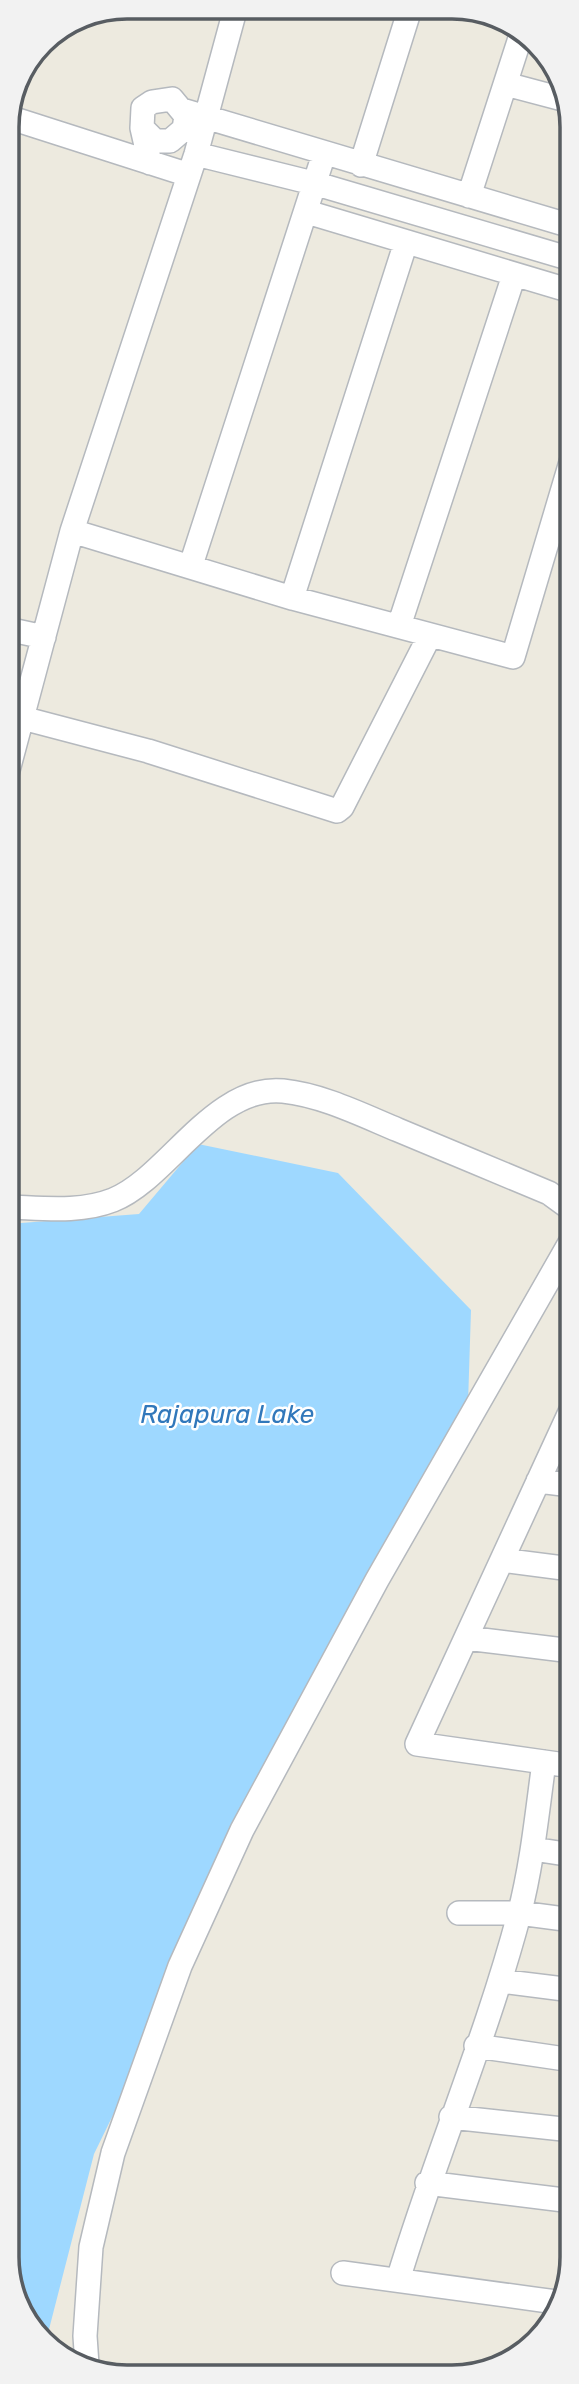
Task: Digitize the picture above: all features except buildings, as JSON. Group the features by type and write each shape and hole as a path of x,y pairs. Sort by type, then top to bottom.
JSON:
{"street":[{"path":"19,705 44,637 72,531 192,164 233,19"},
{"path":"361,165 407,19"},
{"path":"469,196 518,43"},
{"path":"506,84 555,97"},
{"path":"142,128 155,141 176,139 186,123 182,110 172,99 152,102 143,108 142,128 150,163"},
{"path":"182,110 560,223"},
{"path":"19,121 150,163 192,164 317,184 560,256"},
{"path":"191,565 317,184 324,154"},
{"path":"307,212 560,288"},
{"path":"292,598 406,242"},
{"path":"399,626 514,275"},
{"path":"72,531 191,565 292,598 513,657 560,499"},
{"path":"19,631 44,637"},
{"path":"19,717 148,751 337,811 342,807 430,635"},
{"path":"19,1207 78,1208 114,1200 149,1176 191,1133 243,1098 281,1091 340,1106 549,1194 560,1202"},
{"path":"86,2357 85,2336 91,2247 113,2153 180,1966 242,1830 364,1604 560,1260"},
{"path":"560,1434 417,1744 560,1764"},
{"path":"538,1481 560,1484"},
{"path":"502,1560 560,1567"},
{"path":"466,1638 560,1650"},
{"path":"398,2280 427,2183 500,1981 533,1849 544,1762"},
{"path":"533,1849 560,1853"},
{"path":"459,1913 519,1913 560,1918"},
{"path":"500,1981 560,1988"},
{"path":"476,2046 560,2058"},
{"path":"451,2117 560,2129"},
{"path":"427,2183 560,2200"},
{"path":"343,2273 550,2301"}],"water":[{"name":"Rajapura Lake","path":"198,1144 338,1173 471,1310 467,1435 344,1641 94,2154 49,2330 27,2298 19,2257 19,1223 139,1214"}]}
